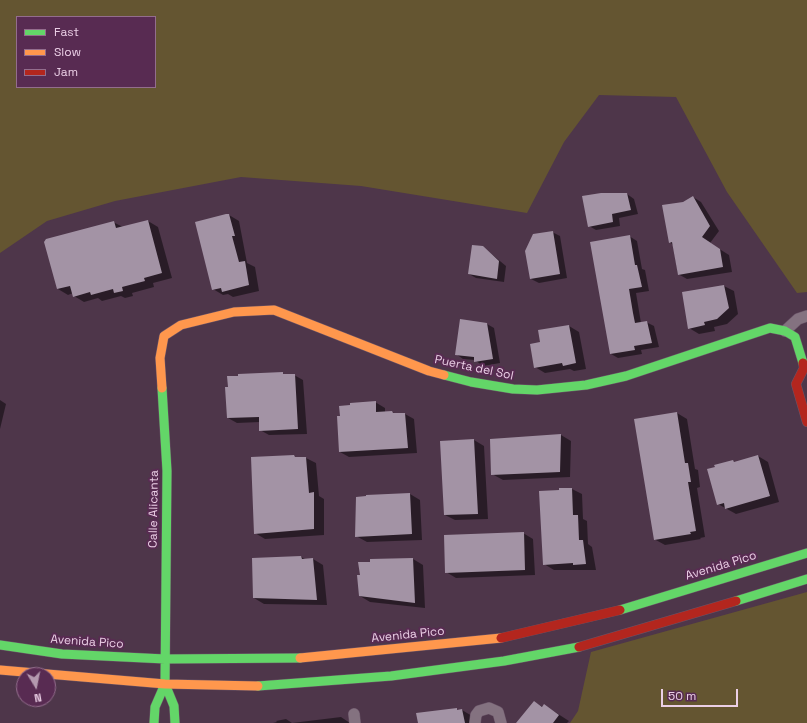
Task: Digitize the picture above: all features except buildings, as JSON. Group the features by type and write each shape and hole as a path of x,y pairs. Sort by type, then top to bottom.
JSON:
{"main road":[{"name":"Puerta del Sol","path":"164,336 181,325 234,312 274,310 429,371 478,383 513,389 537,390 586,385 626,376 745,335 770,328 785,330"},
{"path":"785,330 795,337 806,369 796,384 807,422"},
{"name":"Calle Alicanta","path":"164,336 160,358 167,472 165,684 174,706 175,723"},
{"name":"Avenida Pico","path":"0,645 62,654 165,659 308,658 507,637 607,614 807,553"},
{"path":"0,670 165,684 272,686 391,676 504,661 588,645 807,579"},
{"name":"Calle Alicanta","path":"154,723 155,707 165,684"}],"street":[{"path":"785,330 798,319 807,316"},
{"path":"475,723 476,715 479,711 489,708 498,712 501,723"}],"shaded area":[{"path":"0,0 807,0 807,292 797,293 727,192 676,97 599,95 564,142 527,213 361,186 241,177 115,201 47,221 0,253"},
{"path":"807,592 807,723 570,723 578,711 591,652"}],"traffic: fast":[{"path":"444,375 471,382 513,389 537,390 586,385 626,376 770,328 785,331 795,337 803,363"},
{"path":"154,723 155,707 165,684 167,471 162,388"},
{"path":"620,610 807,553"},
{"path":"736,601 807,579"},
{"path":"0,645 62,654 165,659 300,658"},
{"path":"258,686 391,676 504,661 579,647"},
{"path":"165,684 174,706 175,723"}],"traffic: slow":[{"path":"162,388 160,358 164,336 181,325 234,312 274,310 429,371 444,375"},
{"path":"300,658 501,638"},
{"path":"0,670 165,684 258,686"}],"traffic: jam":[{"path":"803,363 804,368 796,384 807,422"},
{"path":"579,647 736,601"},
{"path":"501,638 620,610"}]}
